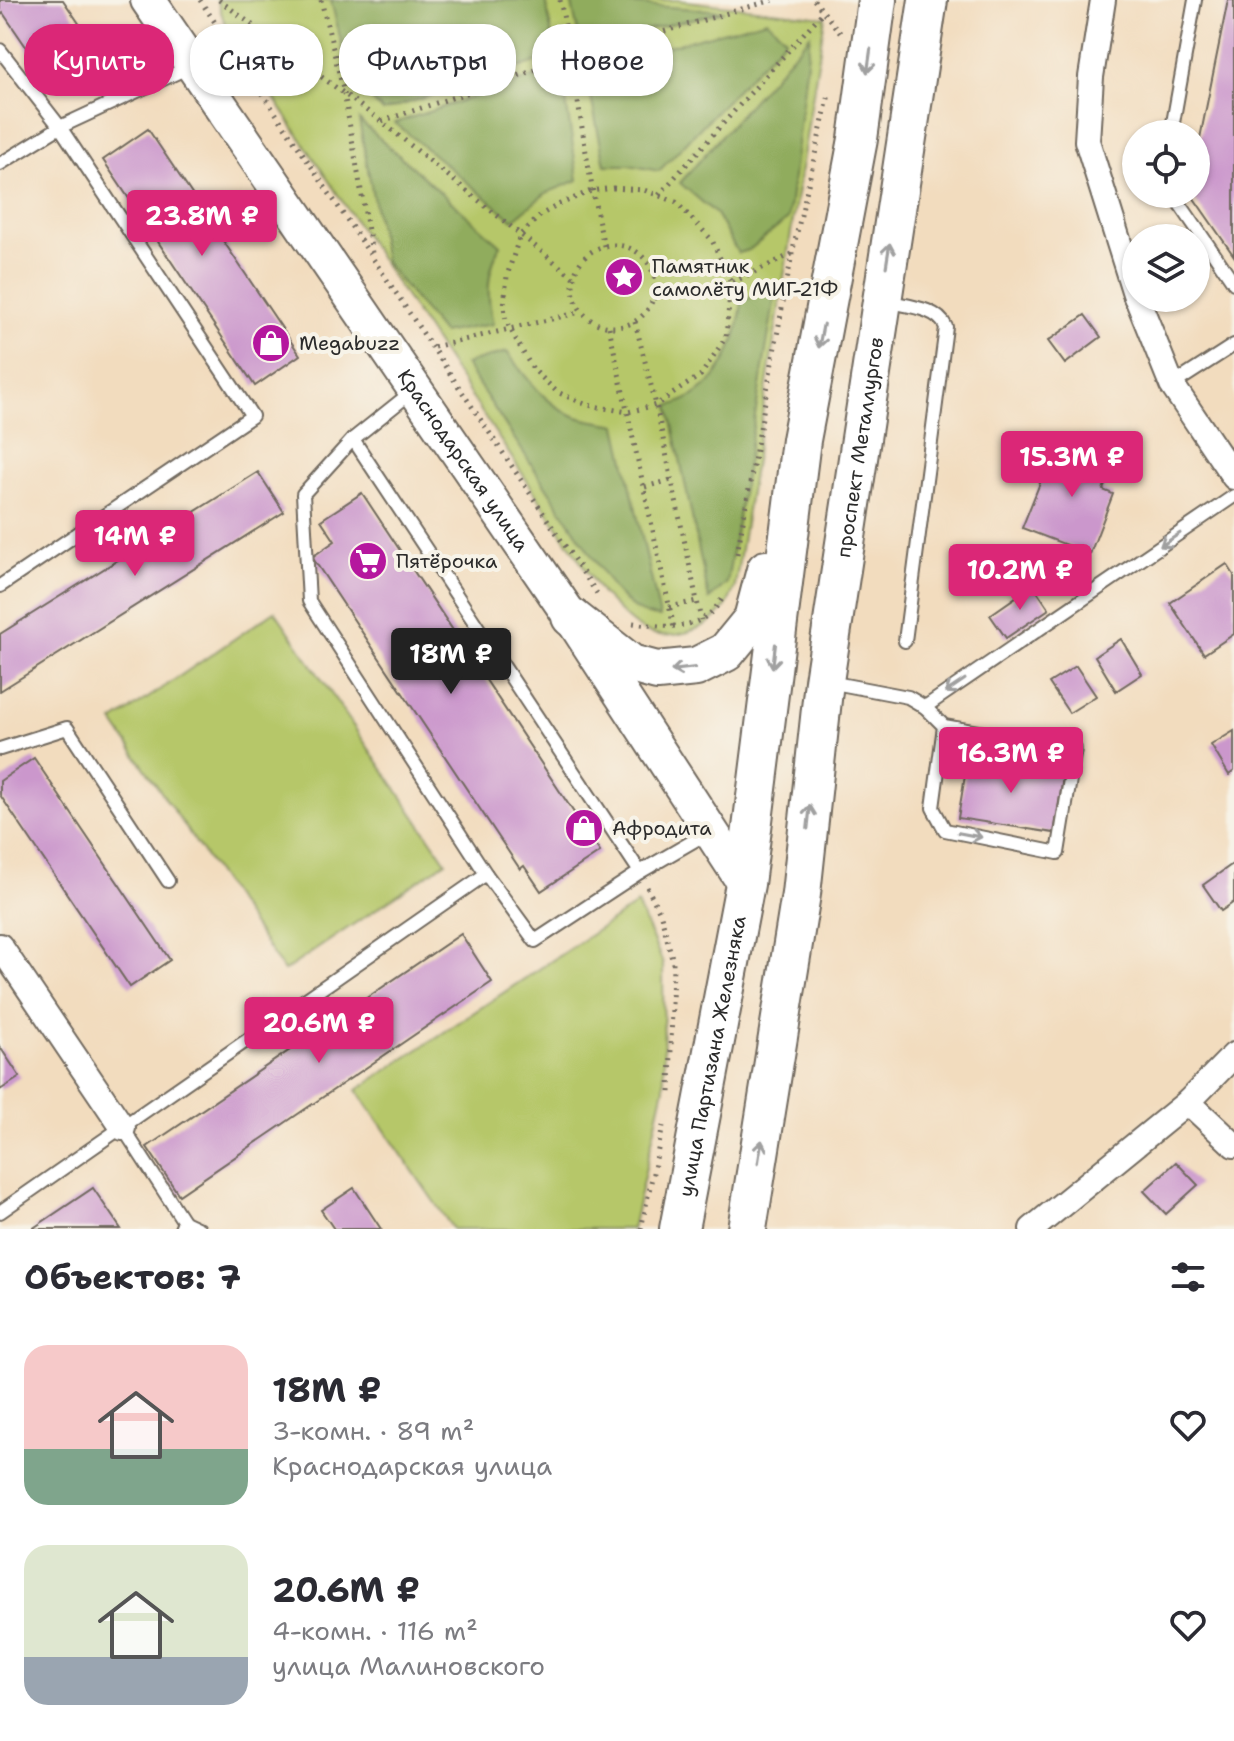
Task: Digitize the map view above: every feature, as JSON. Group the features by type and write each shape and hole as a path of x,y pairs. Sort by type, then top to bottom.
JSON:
{"main road":[{"name":"Краснодарская улица","path":"148,0 190,61"},
{"path":"747,1229 801,894 745,884 801,440 858,139 877,0"},
{"name":"проспект Металлургов","path":"801,894 824,681 928,0"},
{"name":"Краснодарская улица","path":"214,96 415,390 585,607 709,832 745,884"},
{"path":"585,607 631,664 657,671 696,667 726,652 753,619 801,440"},
{"name":"улица Партизана Железняка","path":"679,1229 745,884"}],"street":[{"path":"1103,0 1091,77 1087,141 1122,252"},
{"path":"1142,312 1172,385 1234,477"},
{"path":"0,946 123,1128"},
{"path":"1035,1228 1188,1102 1234,1055"},
{"path":"1188,1102 1234,1145"}],"lane":[{"path":"1174,120 1195,0"},
{"path":"0,50 60,127 252,416 0,586"},
{"path":"0,164 60,127 190,66"},
{"path":"1183,208 1234,283"},
{"path":"881,300 920,308 941,318 946,327 905,641"},
{"path":"1172,385 1234,345"},
{"path":"415,390 353,439 303,494 309,601 486,874 535,941 640,872 709,832"},
{"path":"353,439 640,872"},
{"path":"925,707 1234,496"},
{"path":"824,681 908,697 925,707 944,726 1075,749 1058,853 945,830 933,808 944,726"},
{"path":"0,749 67,728 168,881"},
{"path":"0,1212 486,874"},
{"path":"123,1128 182,1226 199,1229"}],"path":[{"path":"200,0 434,347 585,607"},
{"path":"219,0 339,89"},
{"path":"321,0 339,73"},
{"path":"560,0 565,24"},
{"path":"673,29 773,0"},
{"path":"814,0 843,36"},
{"path":"659,195 823,12"},
{"path":"382,122 532,71"},
{"path":"735,568 792,254 832,83"},
{"path":"345,96 372,258"},
{"path":"348,96 573,277"},
{"path":"577,96 591,191 604,246"},
{"path":"629,188 676,202 712,240 731,283 726,337 701,375 656,405 628,412 587,405 557,392 533,369 506,321 504,291 520,235 542,214 591,191 629,188"},
{"path":"604,246 629,247 648,262 656,286 654,298 643,316 635,322 623,327 609,327 589,320 581,312 572,290 573,277 584,257 604,246"},
{"path":"654,298 731,283 792,254"},
{"path":"434,347 581,312"},
{"path":"635,322 656,405 701,621"},
{"path":"609,327 674,628"},
{"path":"645,487 671,480"},
{"path":"626,622 674,628 701,621 719,606 726,593"},
{"path":"669,607 697,601"},
{"path":"640,872 661,915 673,962 667,1106"},
{"path":"641,1229 664,1121"}],"green space":[{"path":"217,0 677,0 825,17 735,587 717,617 688,632 655,634 633,624 602,594 273,96 323,96 323,24 225,24"},
{"path":"331,0 546,0 550,24 532,24 532,63 516,68 516,24 339,24 339,33"},
{"path":"571,0 724,11 671,24 576,24"},
{"path":"767,20 786,38 659,171 629,165 605,165 591,96 673,96 673,45"},
{"path":"810,35 788,219 749,250 738,253 716,214 680,183"},
{"path":"532,78 532,96 565,96 578,180 546,193 513,220 395,123 476,96 516,96 516,83"},
{"path":"368,96 430,96 383,111"},
{"path":"359,120 500,245 489,283 493,324 442,333 385,262"},
{"path":"777,285 727,583 709,599 669,406 700,391 722,366 736,335 742,301"},
{"path":"507,352 535,388 562,410 583,419 617,425 660,617 635,609 615,591 465,364"},
{"path":"275,611 446,862 284,971 113,722"},
{"path":"637,904 663,963 664,1088 632,1229 453,1229 357,1090"}],"building":[{"path":"0,0 63,0 79,24 24,24 24,44 3,13 0,16"},
{"path":"1228,0 1234,0 1234,256 1201,208 1210,208 1210,120 1204,120"},
{"path":"148,129 300,355 255,386 103,160"},
{"path":"1085,315 1101,337 1065,364 1048,341"},
{"path":"1067,441 1115,459 1103,490 1113,494 1090,554 1022,528 1046,468 1055,472"},
{"path":"258,472 284,512 0,691 0,634"},
{"path":"362,493 600,852 541,891 524,866 520,869 312,557 335,541 321,520"},
{"path":"1227,564 1234,575 1234,634 1204,654 1170,603"},
{"path":"1033,585 1049,609 1006,638 990,615"},
{"path":"1121,639 1142,674 1116,691 1095,656"},
{"path":"1076,666 1096,696 1069,713 1049,683"},
{"path":"1234,731 1234,771 1229,775 1211,745"},
{"path":"968,757 1064,771 1054,833 958,818"},
{"path":"34,758 170,960 130,987 0,795 0,781"},
{"path":"1234,863 1234,902 1221,911 1203,885"},
{"path":"461,934 492,982 179,1195 147,1147"},
{"path":"0,1047 20,1077 0,1090"},
{"path":"1176,1162 1198,1185 1166,1214 1144,1191"},
{"path":"93,1188 121,1229 32,1229"},
{"path":"354,1188 381,1229 334,1229 321,1210"}],"place":[{"name":"Памятник самолёту МИГ-21Ф","path":"624,277"},
{"name":"Megabuzz","path":"271,343"},
{"name":"Пятёрочка","path":"368,561"},
{"name":"Афродита","path":"584,828"}]}
